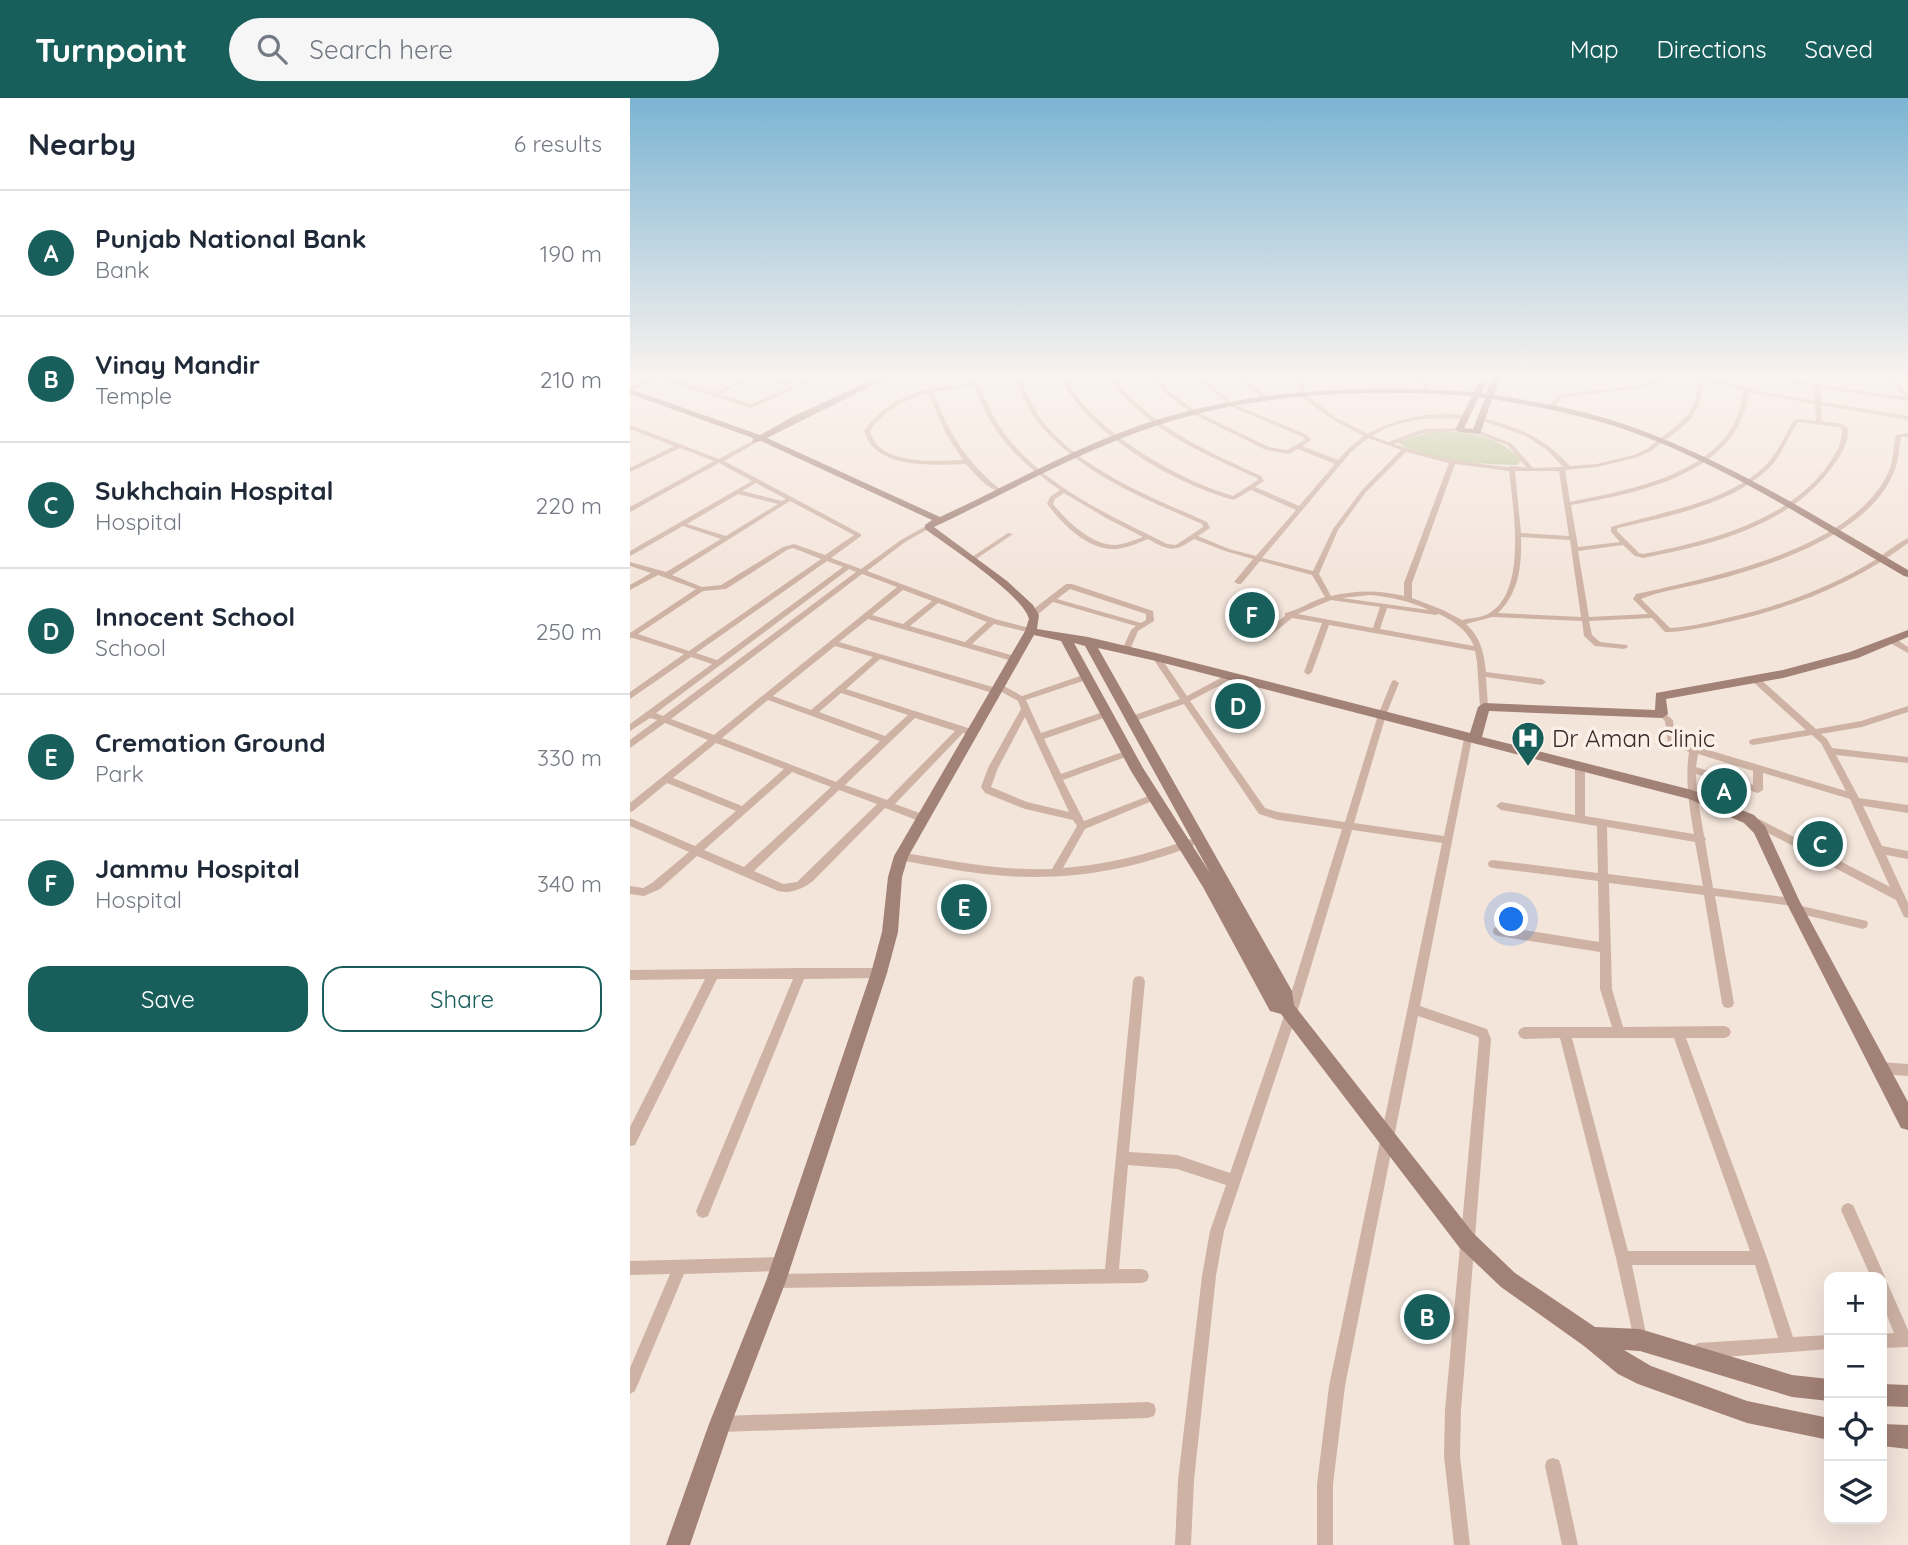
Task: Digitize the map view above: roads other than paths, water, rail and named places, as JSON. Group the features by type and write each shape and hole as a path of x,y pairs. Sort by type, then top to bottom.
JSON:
{"street":[{"path":"630,696 857,537 859,532 719,461 667,442"},
{"path":"630,510 753,442"},
{"path":"759,442 933,524 971,560 1020,598 1032,622"},
{"path":"870,442 876,449 906,460 965,462"},
{"path":"953,442 965,462 999,491"},
{"path":"1007,442 1039,474 1063,491 1171,547 1207,528 1205,523 1128,487 1076,454 1062,442"},
{"path":"630,745 903,541 999,491 1108,442"},
{"path":"1123,442 1182,478 1228,497 1237,496 1261,481 1261,478 1182,442"},
{"path":"1253,442 1284,453 1306,442"},
{"path":"1238,582 1360,442"},
{"path":"1381,442 1452,463 1531,469 1565,468 1636,456 1660,442"},
{"path":"1388,444 1395,442"},
{"path":"1502,442 1518,450 1531,469"},
{"path":"1541,442 1548,446 1565,468 1568,504 1591,641 1624,647"},
{"path":"1662,442 1746,483 1908,574"},
{"path":"1568,504 1644,486 1704,462 1726,442"},
{"path":"1784,442 1775,458 1746,483 1656,518 1613,528 1637,555 1643,556 1723,536 1788,506 1809,493 1829,472 1844,442"},
{"path":"1897,442 1891,474 1876,496 1861,512 1833,531 1772,561 1740,572 1637,597 1665,629 1674,630 1765,611 1829,589 1883,560 1908,540"},
{"path":"631,469 679,446"},
{"path":"1299,447 1339,463"},
{"path":"1315,574 1335,530 1364,491 1405,450"},
{"path":"1409,598 1408,583 1452,463"},
{"path":"1492,615 1507,601 1515,578 1517,535 1512,468"},
{"path":"630,554 756,481"},
{"path":"1251,488 1300,509"},
{"path":"1063,491 1052,498 1050,504 1075,530 1102,546 1116,547 1148,537"},
{"path":"737,492 783,503"},
{"path":"667,575 791,499"},
{"path":"682,524 726,538"},
{"path":"971,560 1010,534"},
{"path":"1517,535 1574,538"},
{"path":"1194,537 1315,574 1329,598"},
{"path":"1575,549 1626,543"},
{"path":"630,564 701,589 723,587 787,547 794,546 992,621 1032,622 1065,637 1156,657 1692,795 1749,819 1903,898"},
{"path":"630,728 849,566"},
{"path":"630,588 657,572"},
{"path":"1393,595 1408,583"},
{"path":"630,808 903,586"},
{"path":"678,1545 720,1424 779,1273 879,973 890,932 895,877 901,856 967,731 998,689 1032,622 1051,599 1064,588 1072,586 1150,613 1152,618 1135,630 1126,650"},
{"path":"631,635 701,589"},
{"path":"1262,638 1288,615 1329,598 1347,593 1393,595 1409,598 1461,622 1474,636 1479,649 1482,674 1484,707 1471,739 1447,840 1337,1385 1325,1485 1325,1545"},
{"path":"1329,598 1447,615"},
{"path":"1051,599 1143,626"},
{"path":"904,627 937,600"},
{"path":"799,603 813,608"},
{"path":"1376,631 1384,606"},
{"path":"1288,615 1479,649"},
{"path":"1461,622 1492,615 1586,619 1652,616"},
{"path":"867,616 1015,659"},
{"path":"966,645 992,621"},
{"path":"1308,672 1326,622"},
{"path":"1908,633 1854,655 1756,680 1660,696 1662,714 1668,720 1671,742 1855,799 1908,809"},
{"path":"631,635 718,663"},
{"path":"1065,637 1128,754 1184,845 1276,1006 1289,1010"},
{"path":"1893,640 1908,651"},
{"path":"1088,642 1200,838 1286,996 1289,1010 1466,1240 1508,1280 1592,1338 1626,1366 1646,1376 1747,1412 1824,1428"},
{"path":"834,643 998,689 1021,699 1086,677"},
{"path":"813,713 878,656"},
{"path":"1156,657 1262,811 1278,816 1447,840"},
{"path":"1482,674 1542,682"},
{"path":"1132,719 1185,700 1231,676"},
{"path":"1756,680 1816,731 1830,751 1903,898 1908,914"},
{"path":"1183,1545 1186,1480 1209,1276 1217,1231 1349,826 1382,715 1395,683"},
{"path":"840,690 967,731"},
{"path":"767,697 887,740"},
{"path":"1021,699 1079,822 1056,871"},
{"path":"1484,707 1662,714"},
{"path":"1753,741 1862,724 1908,709"},
{"path":"1025,710 993,768 986,787 988,791 1079,822 1154,797"},
{"path":"649,714 922,818"},
{"path":"746,872 914,714"},
{"path":"1040,737 1106,714"},
{"path":"630,822 782,888 799,886 967,731"},
{"path":"1694,750 1690,769 1692,795 1728,1003"},
{"path":"1830,751 1908,760"},
{"path":"1060,779 1128,754"},
{"path":"1580,766 1580,820"},
{"path":"630,890 649,890 791,768"},
{"path":"1690,769 1758,790 1758,770"},
{"path":"666,779 743,810"},
{"path":"1501,806 1701,839"},
{"path":"1749,819 1760,830 1795,906 1908,1121"},
{"path":"1602,823 1606,989 1619,1032"},
{"path":"901,856 988,871 1098,869 1200,838"},
{"path":"1877,849 1908,855"},
{"path":"1493,864 1710,892 1795,906 1863,924"},
{"path":"1498,931 1605,948"},
{"path":"703,1211 801,973"},
{"path":"630,975 879,973"},
{"path":"630,1140 713,975"},
{"path":"1111,1276 1139,981"},
{"path":"1414,1009 1476,1030 1483,1033 1485,1039 1466,1240 1452,1456 1462,1545"},
{"path":"1678,1032 1760,1258 1788,1345"},
{"path":"1524,1033 1725,1032"},
{"path":"1565,1033 1623,1258 1640,1339"},
{"path":"1880,1068 1908,1070"},
{"path":"1123,1158 1177,1162 1234,1181"},
{"path":"1848,1210 1876,1272"},
{"path":"1623,1258 1760,1258"},
{"path":"630,1386 680,1267"},
{"path":"630,1268 680,1267 779,1273 1143,1276"},
{"path":"1887,1298 1907,1340 1887,1341"},
{"path":"1592,1338 1640,1339 1792,1385 1824,1389"},
{"path":"1684,1352 1824,1342"},
{"path":"1887,1395 1908,1396"},
{"path":"720,1424 1148,1410"},
{"path":"1887,1435 1908,1437"},
{"path":"1553,1466 1570,1545"}],"place":[{"name":"Jammu Hospital","path":"1252,615"},
{"name":"Innocent School","path":"1238,706"},
{"name":"Dr Aman Clinic","path":"1528,768"},
{"name":"Punjab National Bank","path":"1724,791"},
{"name":"Sukhchain Hospital","path":"1820,844"},
{"name":"Cremation Ground","path":"964,907"},
{"name":"Vinay Mandir","path":"1427,1317"}]}
